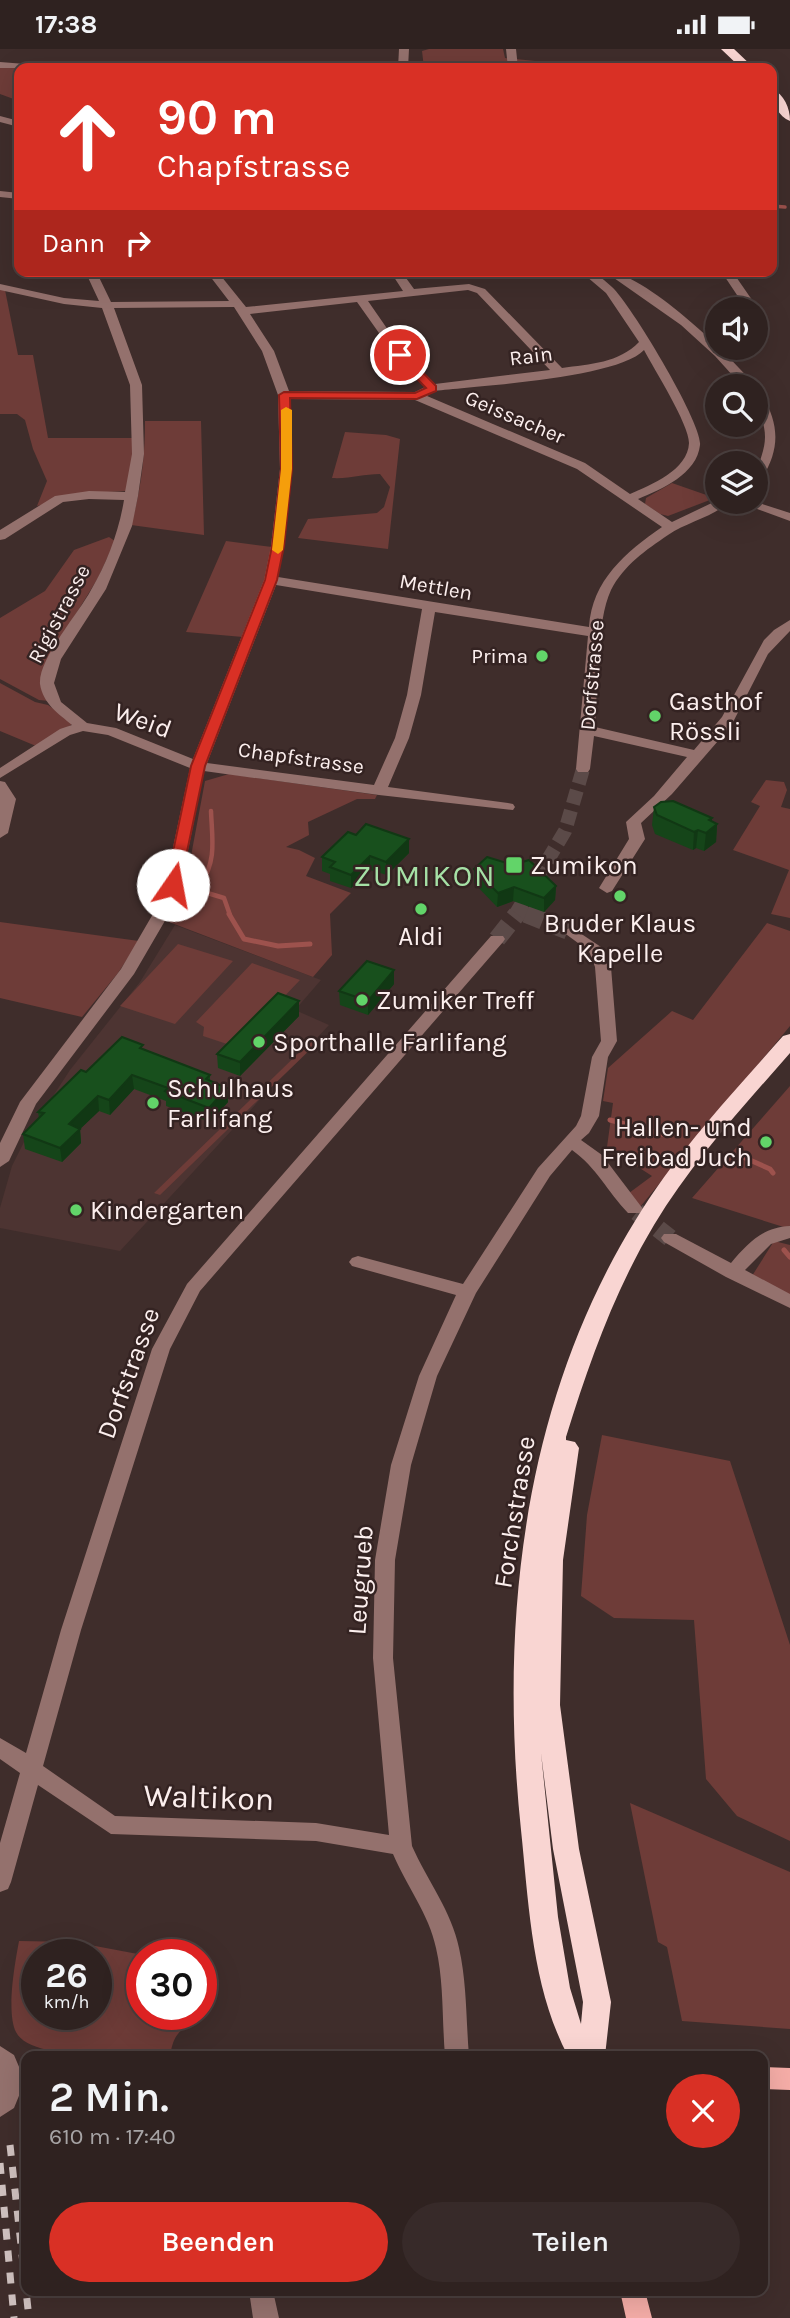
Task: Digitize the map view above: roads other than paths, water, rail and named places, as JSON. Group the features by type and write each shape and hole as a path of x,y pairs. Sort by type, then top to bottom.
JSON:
{"highway":[{"path":"727,49 742,63"},
{"path":"734,49 749,63"},
{"path":"777,91 790,107"},
{"path":"777,100 790,117"},
{"name":"Forchstrasse","path":"581,2051 563,2014 552,1959 526,1751 525,1685 528,1634 536,1536 547,1474 577,1363 607,1291 633,1241 684,1164 790,1039"},
{"name":"Forchstrasse","path":"592,2051 597,2002 564,1836 547,1705 549,1581 562,1473 592,1363 625,1284 645,1245 706,1154 790,1055"}],"main road":[{"path":"768,2078 790,2079"},
{"path":"634,2296 639,2318"}],"street":[{"name":"Rigistrasse","path":"83,727 55,704 47,683 54,659 99,589 125,526 138,454 136,385 107,305 93,277"},
{"name":"Chapfstrasse","path":"216,277 240,307 268,351 284,395 286,469 278,546 271,580 198,766 508,807"},
{"path":"399,277 410,292"},
{"path":"592,277 610,291 645,342 690,426 695,442 692,456 686,466 659,486 628,499"},
{"path":"619,277 667,307 719,351 739,374"},
{"path":"730,277 744,297"},
{"path":"0,287 64,301 107,305 240,307 361,300 457,286 481,291 559,372"},
{"path":"361,300 400,355 432,388"},
{"name":"Rain","path":"417,396 432,388 598,367 632,356 645,342"},
{"name":"Geissacher","path":"284,395 417,396 581,466 671,527"},
{"path":"768,418 772,435 768,458"},
{"path":"0,537 60,499 89,495 132,496"},
{"path":"768,510 790,517"},
{"name":"Dorfstrasse","path":"583,769 589,730 598,606 613,576 637,550 671,527 705,511"},
{"name":"Mettlen","path":"271,580 595,632"},
{"path":"379,791 402,738 414,695 429,607"},
{"path":"607,888 637,839 633,822 667,792 727,721 746,689 769,639 790,624"},
{"path":"769,639 790,646"},
{"name":"Weid","path":"0,774 65,732 83,727 111,731 198,766"},
{"path":"589,730 697,755"},
{"path":"0,1161 28,1102 128,971 165,907 173,885 198,766"},
{"path":"0,785 9,799 0,833"},
{"name":"Leugrueb","path":"457,2051 448,1948 434,1910 414,1877 401,1846 383,1658 385,1560 405,1452 428,1376 467,1291 544,1172 583,1129 590,1116 600,1057 609,1041 603,967 596,949 571,932"},
{"name":"Dorfstrasse","path":"0,1882 71,1630 161,1349 182,1307 202,1275 497,939"},
{"path":"570,1141 596,1159 619,1193 634,1209"},
{"path":"733,1273 766,1237 779,1232 790,1233"},
{"path":"670,1238 790,1302"},
{"path":"358,1262 467,1291"},
{"name":"Waltikon","path":"0,1747 111,1825 316,1832 401,1846"},
{"path":"0,2057 10,2066 13,2093"},
{"path":"262,2296 266,2318"}],"waterway":[{"path":"777,206 785,207"},
{"path":"211,811 211,857 201,884 204,892 224,898 230,915"},
{"path":"229,914 244,939 278,946 310,944"},
{"path":"610,1120 669,1136"},
{"path":"743,1157 770,1169 773,1173"},
{"path":"784,1250 790,1257"}],"tunnel":[{"path":"515,915 565,831 583,769"},
{"path":"519,911 530,915"},
{"path":"497,939 517,914"},
{"path":"526,914 571,932"},
{"path":"637,1212 670,1238"}],"railway":[{"path":"10,2145 21,2245"},
{"path":"0,2163 14,2318"},
{"path":"27,2296 29,2318"}],"place":[{"name":"Prima","path":"542,656"},
{"name":"Gasthof Rössli","path":"655,716"},
{"name":"Zumikon","path":"514,865"},
{"name":"Bruder Klaus Kapelle","path":"620,896"},
{"name":"Aldi","path":"421,909"},
{"name":"Zumiker Treff","path":"362,1000"},
{"name":"Sporthalle Farlifang","path":"259,1042"},
{"name":"Schulhaus Farlifang","path":"153,1103"},
{"name":"Hallen- und Freibad Juch","path":"766,1142"},
{"name":"Kindergarten","path":"76,1210"}],"district":[{"name":"ZUMIKON","path":"425,876"}]}
